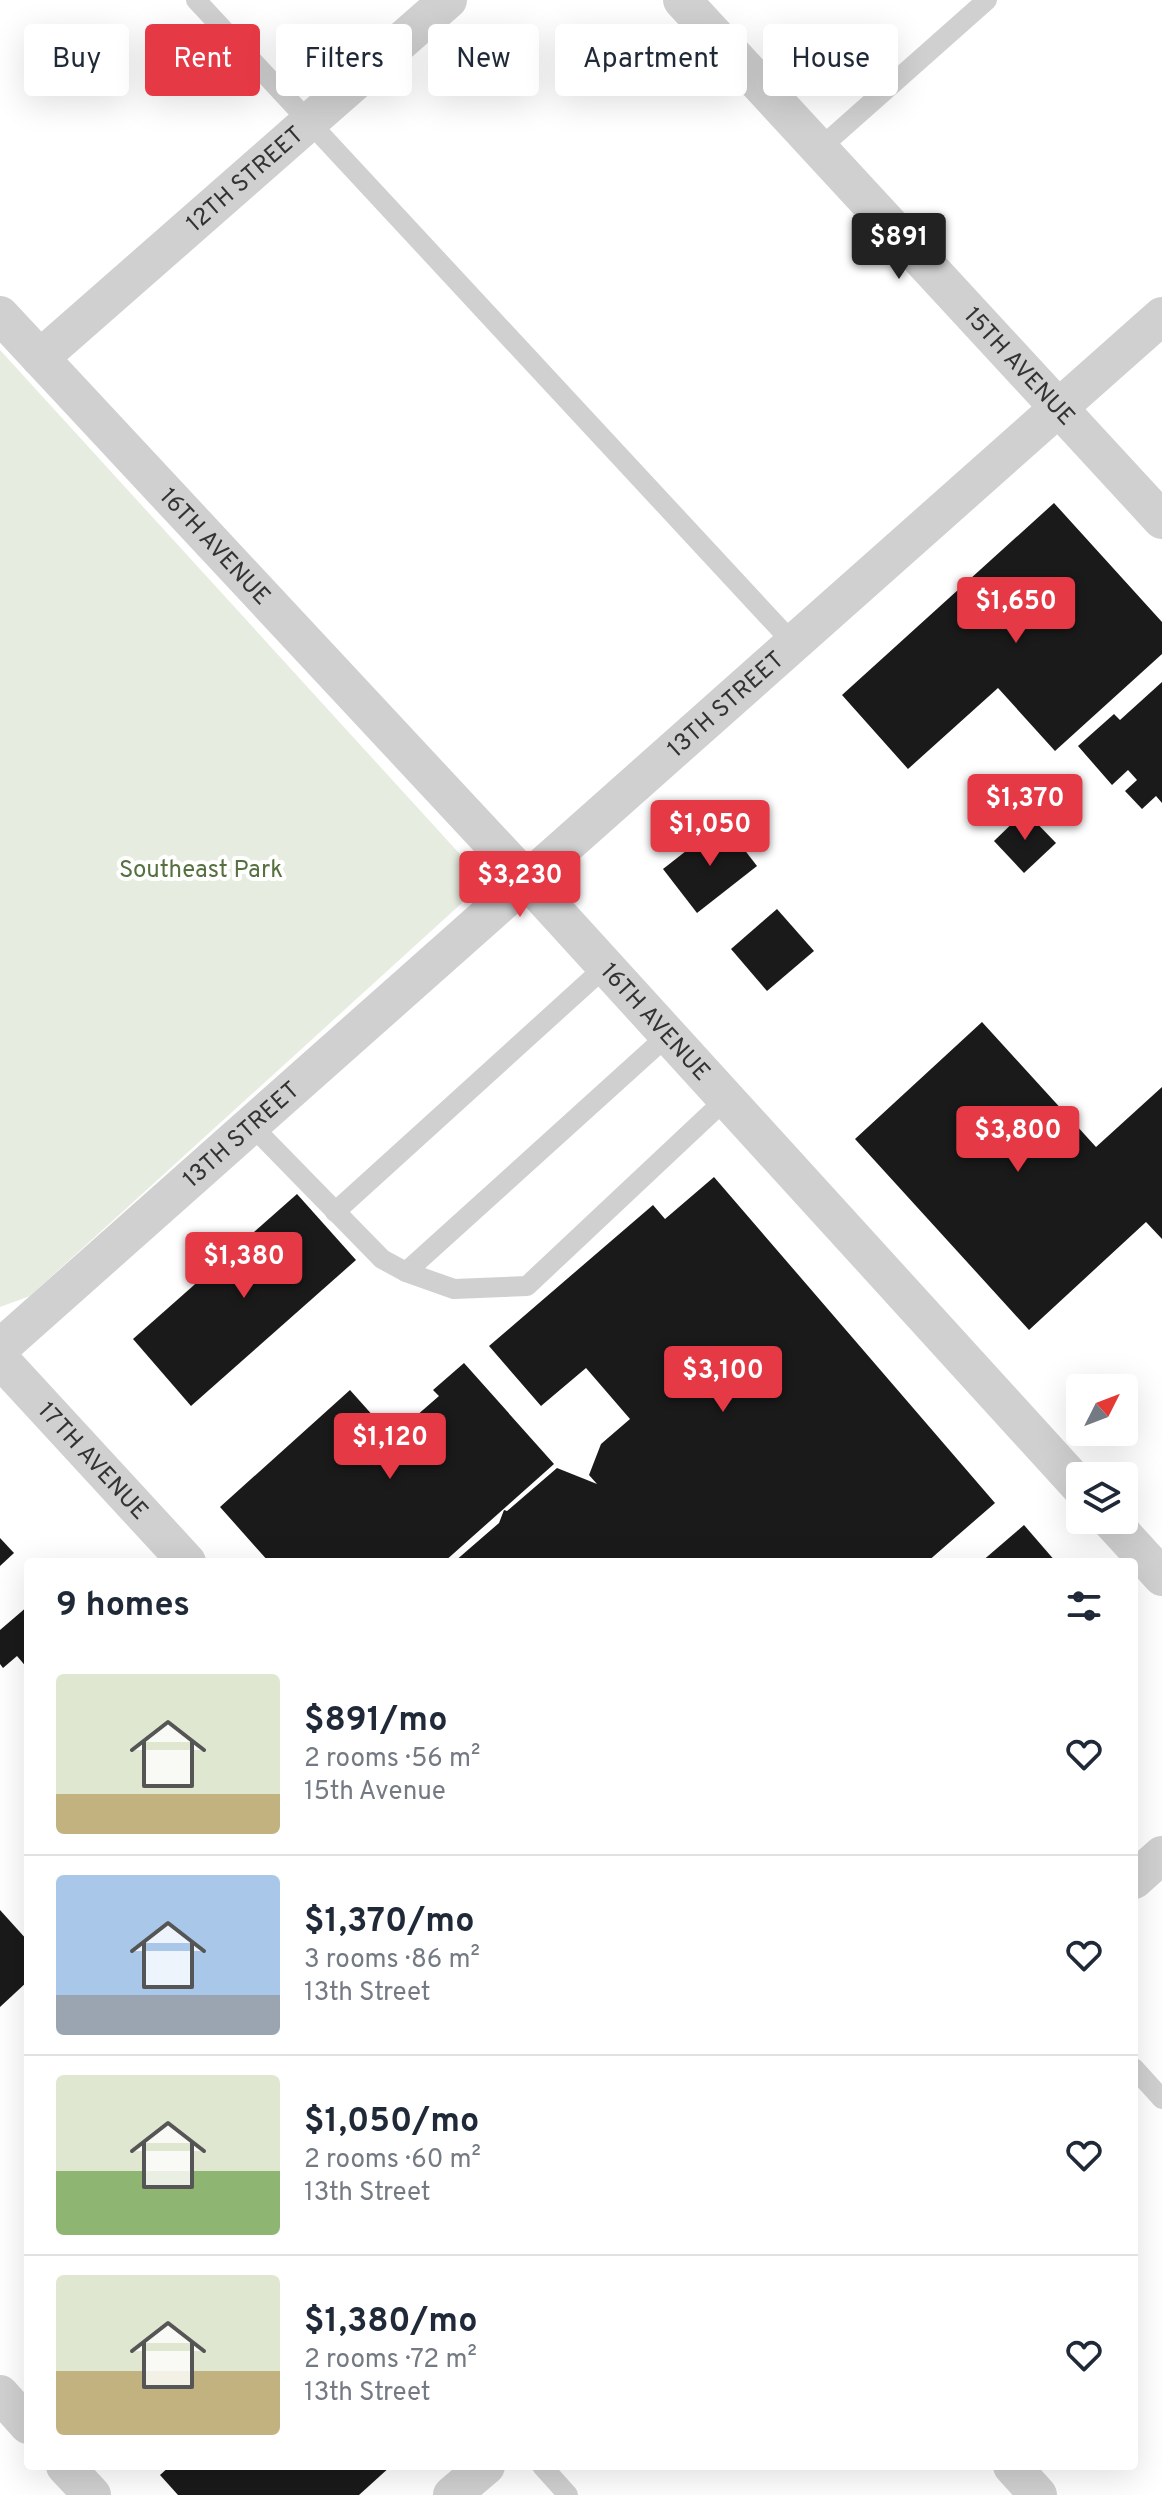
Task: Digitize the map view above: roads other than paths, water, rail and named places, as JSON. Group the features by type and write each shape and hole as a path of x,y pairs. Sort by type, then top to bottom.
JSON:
{"street":[{"name":"12TH STREET","path":"40,358 448,0"},
{"name":"15TH AVENUE","path":"682,0 1162,520"},
{"name":"16TH AVENUE","path":"0,315 526,879 1066,1472"},
{"name":"13TH STREET","path":"0,1348 1162,316"},
{"name":"17TH AVENUE","path":"0,1359 183,1558"},
{"path":"1123,1534 1162,1577"},
{"path":"1138,1876 1162,1855"},
{"path":"0,2394 24,2421"},
{"path":"69,2470 92,2495"},
{"path":"452,2495 481,2470"},
{"path":"1016,2470 1038,2495"}],"lane":[{"path":"196,0 793,643"},
{"path":"819,149 987,0"},
{"path":"335,1212 605,967"},
{"path":"406,1272 668,1035"},
{"path":"251,1125 382,1259 406,1272 454,1289 527,1286 726,1099"},
{"path":"1138,2072 1162,2099"},
{"path":"546,2470 568,2495"}],"park label":[{"name":"Southeast Park","path":"201,869"}]}
